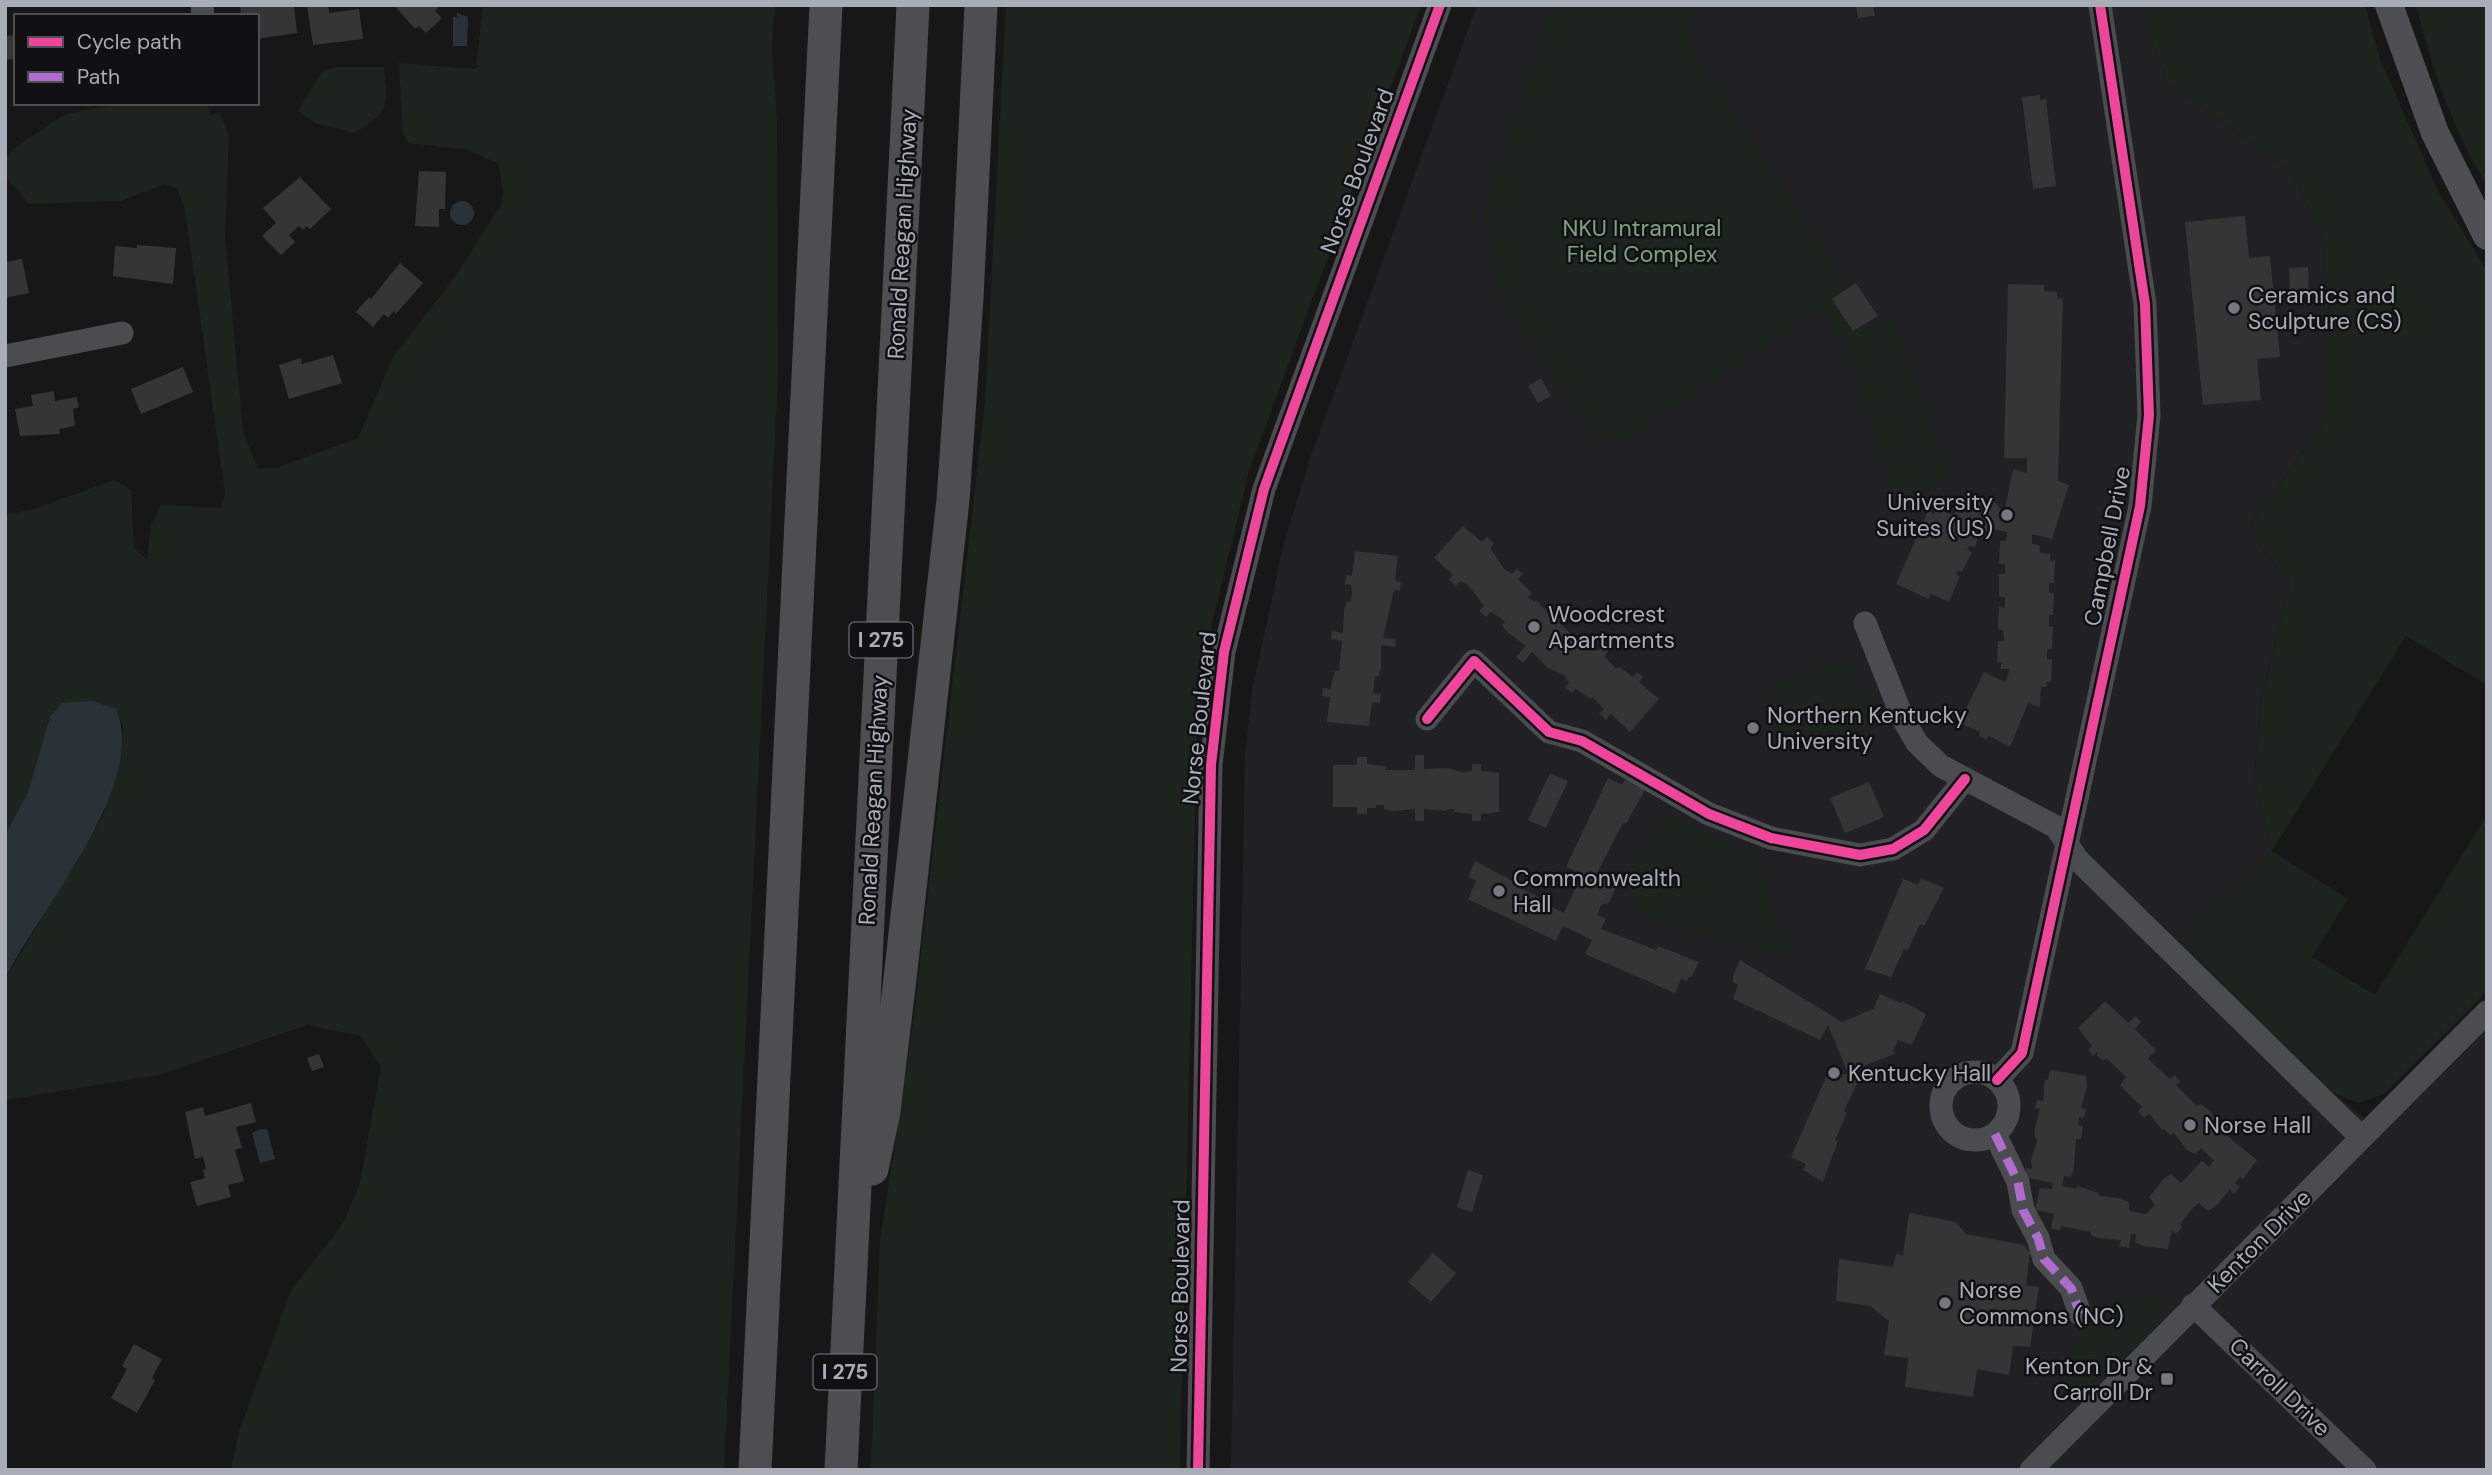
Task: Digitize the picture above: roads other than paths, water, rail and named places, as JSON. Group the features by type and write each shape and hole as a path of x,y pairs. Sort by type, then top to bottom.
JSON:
{"highway":[{"path":"755,1470 826,5"},
{"name":"Ronald Reagan Highway","path":"841,1470 913,5"},
{"path":"850,1274 884,1111 933,692 961,408 981,5"}],"main road":[{"path":"2389,5 2435,133 2487,236"}],"street":[{"name":"Norse Boulevard","path":"1198,1470 1211,765 1224,652 1264,489 1440,5"},
{"name":"Campbell Drive","path":"1997,1080 2022,1053 2140,506 2149,415 2143,294 2100,5"},
{"path":"5,356 122,333"},
{"path":"1866,623 1903,719 1917,743 1941,766 2056,827 2068,848 2361,1138"},
{"path":"1427,719 1474,661 1549,732 1581,741 1709,814 1771,838 1860,855 1893,849 1924,830 1965,779"},
{"name":"Kenton Drive","path":"2031,1470 2487,1012"},
{"path":"1977,1072 1997,1080 2004,1088 2010,1108 2003,1127 1995,1135 1975,1140 1955,1135 1943,1118 1941,1107 1947,1086 1966,1073 1977,1072"},
{"path":"1995,1135 2018,1182 2023,1210 2038,1238 2044,1259 2071,1289 2080,1314"},
{"name":"Carroll Drive","path":"2193,1305 2365,1470"}],"place":[{"name":"Ceramics and Sculpture (CS)","path":"2234,308"},
{"name":"University Suites (US)","path":"2007,515"},
{"name":"Woodcrest Apartments","path":"1534,627"},
{"name":"Northern Kentucky University","path":"1753,728"},
{"name":"Commonwealth Hall","path":"1499,891"},
{"name":"Kentucky Hall","path":"1834,1073"},
{"name":"Norse Hall","path":"2190,1125"},
{"name":"Norse Commons (NC)","path":"1945,1303"},
{"name":"Kenton Dr & Carroll Dr","path":"2167,1379"}],"park label":[{"name":"NKU Intramural Field Complex","path":"1642,241"}]}
